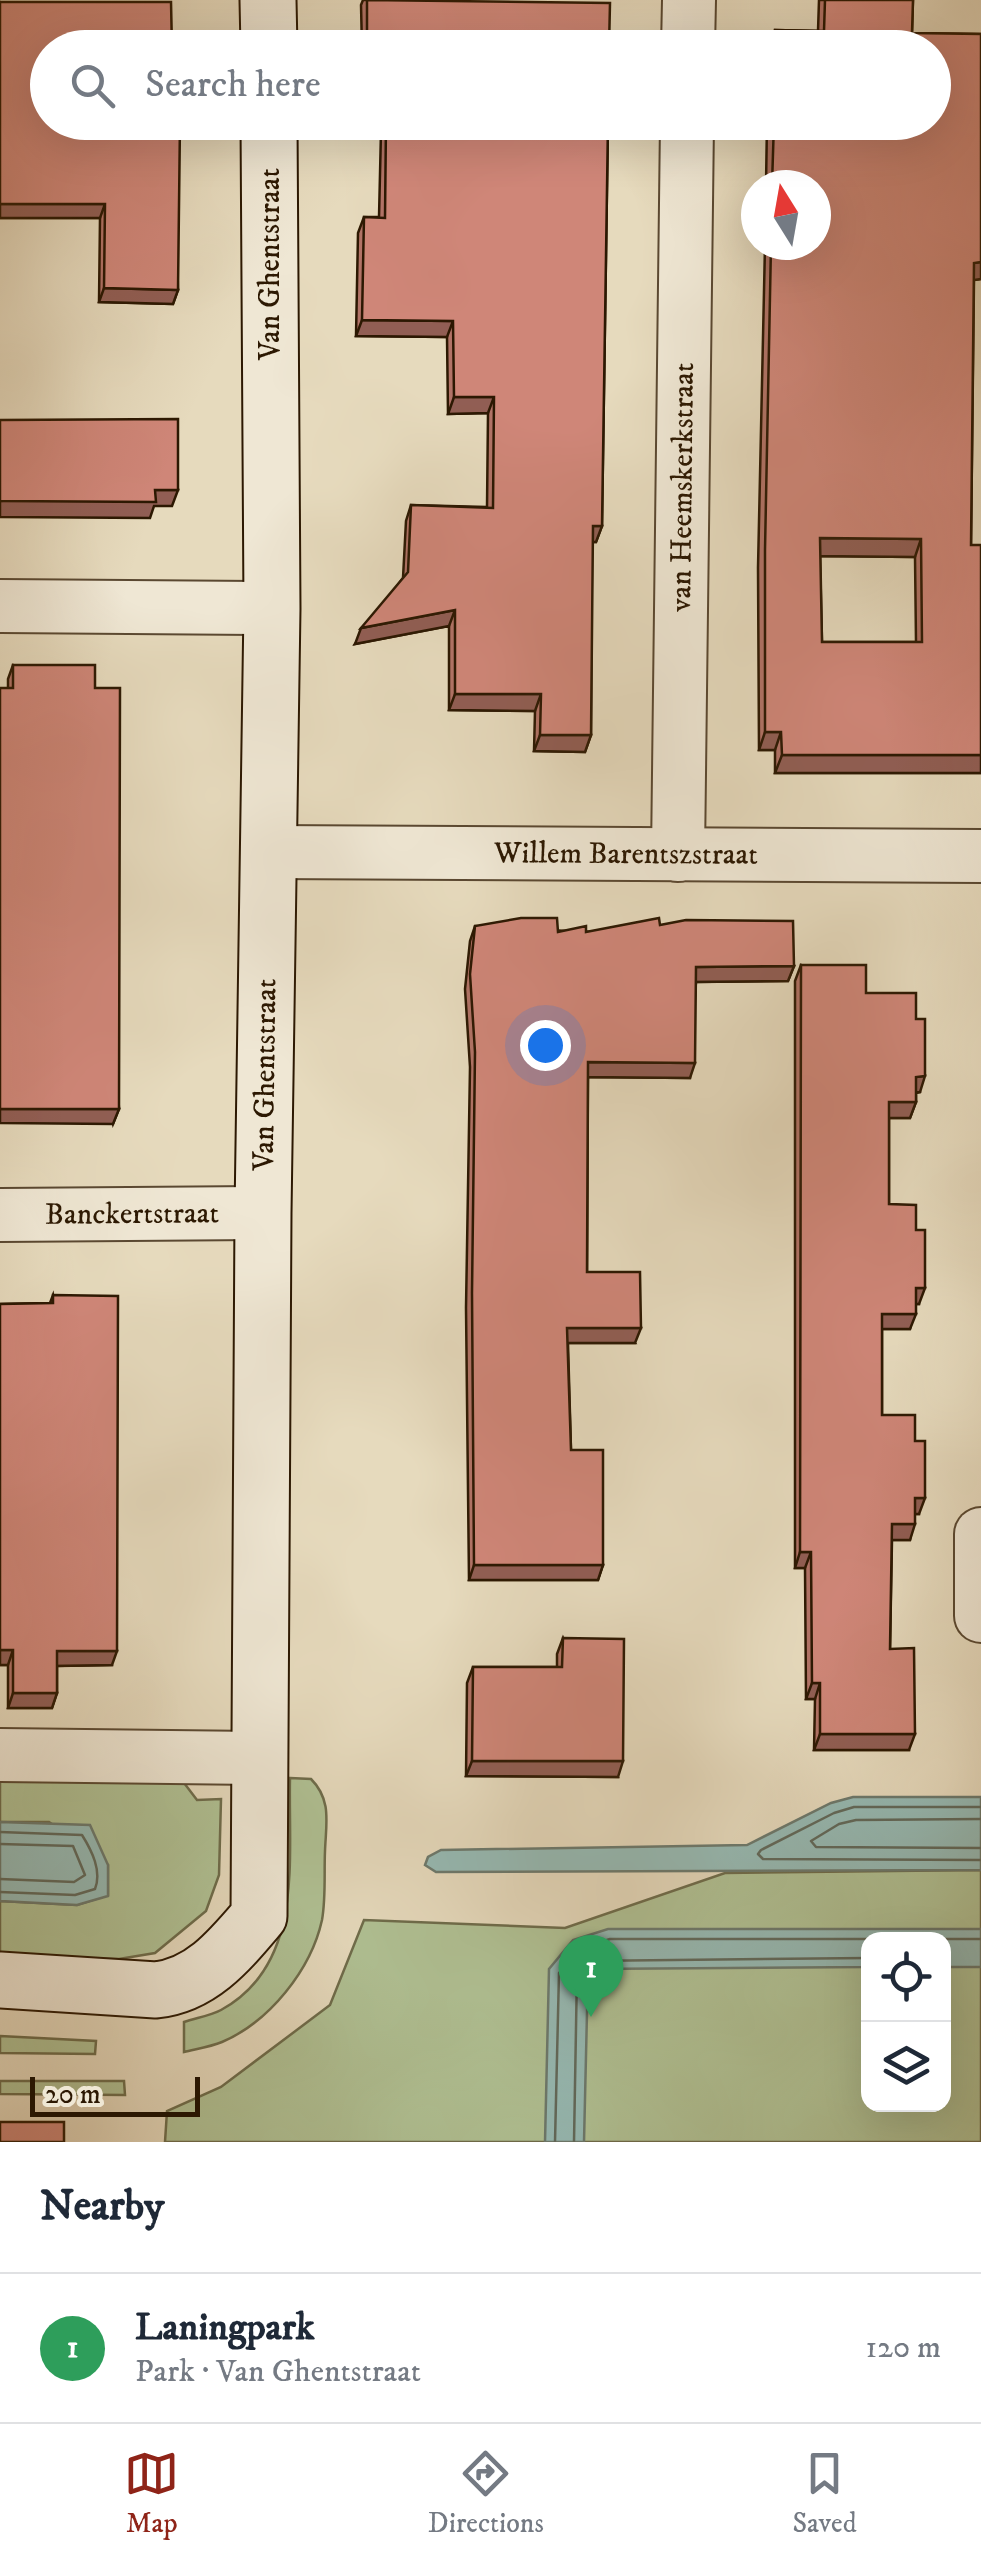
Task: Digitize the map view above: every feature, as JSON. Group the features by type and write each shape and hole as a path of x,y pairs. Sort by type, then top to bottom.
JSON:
{"street":[{"path":"268,0 268,30"},
{"path":"688,0 688,30"},
{"name":"Van Ghentstraat","path":"0,1980 177,1988 222,1960 259,1916 262,1213 272,608 269,140"},
{"name":"van Heemskerkstraat","path":"678,855 687,140"},
{"path":"0,606 272,608"},
{"name":"Willem Barentszstraat","path":"268,852 981,856"},
{"name":"Banckertstraat","path":"0,1215 262,1213"},
{"path":"981,1534 981,1616"},
{"path":"0,1754 260,1758"}],"green space":[{"path":"0,1774 178,1775 197,1800 221,1799 219,1875 206,1911 155,1953 119,1959 0,1958 0,1901 77,1905 108,1895 108,1865 49,1822 0,1822"},
{"path":"290,1778 311,1779 325,1804 324,1903 316,1939 286,1992 256,2022 222,2042 184,2052 184,2022 221,2010 248,1990 267,1966 279,1938 289,1875"},
{"path":"981,1870 981,2142 165,2142 167,2111 221,2087 330,2005 364,1920 565,1928 725,1873"},
{"path":"0,2036 96,2041 95,2054 0,2053"},
{"path":"0,2081 124,2081 125,2095 0,2094"}],"water":[{"path":"853,1797 981,1797 981,1870 436,1872 425,1865 428,1857 441,1850 747,1845 831,1803"},
{"path":"0,1822 90,1825 108,1865 108,1896 77,1905 0,1901"},
{"path":"608,1929 981,1929 981,1967 951,1967 951,1932 861,1932 861,1967 588,1969 584,2142 545,2142 549,1969 573,1940"}],"building":[{"path":"367,0 610,3 609,30 367,30"},
{"path":"825,0 913,0 912,30 824,30"},
{"path":"0,2 171,2 172,30 30,30 30,140 180,140 178,290 104,288 105,204 0,204"},
{"path":"951,34 981,34 981,262 974,263 971,545 981,545 981,755 782,755 781,732 765,732 771,260 831,260 831,170 772,170 773,140 951,140","holes":["820,538 921,539 922,642 822,642"]},
{"path":"386,140 608,140 602,526 593,526 591,735 540,735 541,694 455,694 455,610 361,628 408,572 411,505 493,508 494,397 454,397 453,321 362,320 364,217 385,218"},
{"path":"178,419 178,490 155,490 156,502 0,501 0,420"},
{"path":"13,665 95,665 95,688 120,688 119,1109 0,1109 0,688 13,688"},
{"path":"521,918 557,918 558,932 586,926 586,932 659,918 660,925 686,920 793,921 794,966 696,967 695,1063 588,1062 587,1272 640,1272 641,1328 567,1328 571,1450 603,1450 603,1565 474,1565 475,1052 470,974 475,926"},
{"path":"801,965 866,965 866,993 916,993 916,1019 925,1019 925,1076 916,1077 916,1102 889,1102 889,1204 916,1205 916,1230 925,1230 925,1288 916,1288 916,1314 882,1314 882,1415 915,1415 915,1441 925,1441 925,1498 915,1498 915,1524 892,1524 890,1649 914,1648 915,1734 820,1734 820,1683 812,1683 811,1552 800,1552"},
{"path":"53,1295 118,1296 117,1651 57,1651 57,1693 13,1693 13,1650 0,1650 0,1304 53,1303"},
{"path":"563,1638 624,1639 623,1761 472,1761 473,1667 562,1667"},
{"path":"0,2122 64,2122 64,2142 0,2142"}],"place":[{"name":"Laningpark","path":"591,2017"}]}
